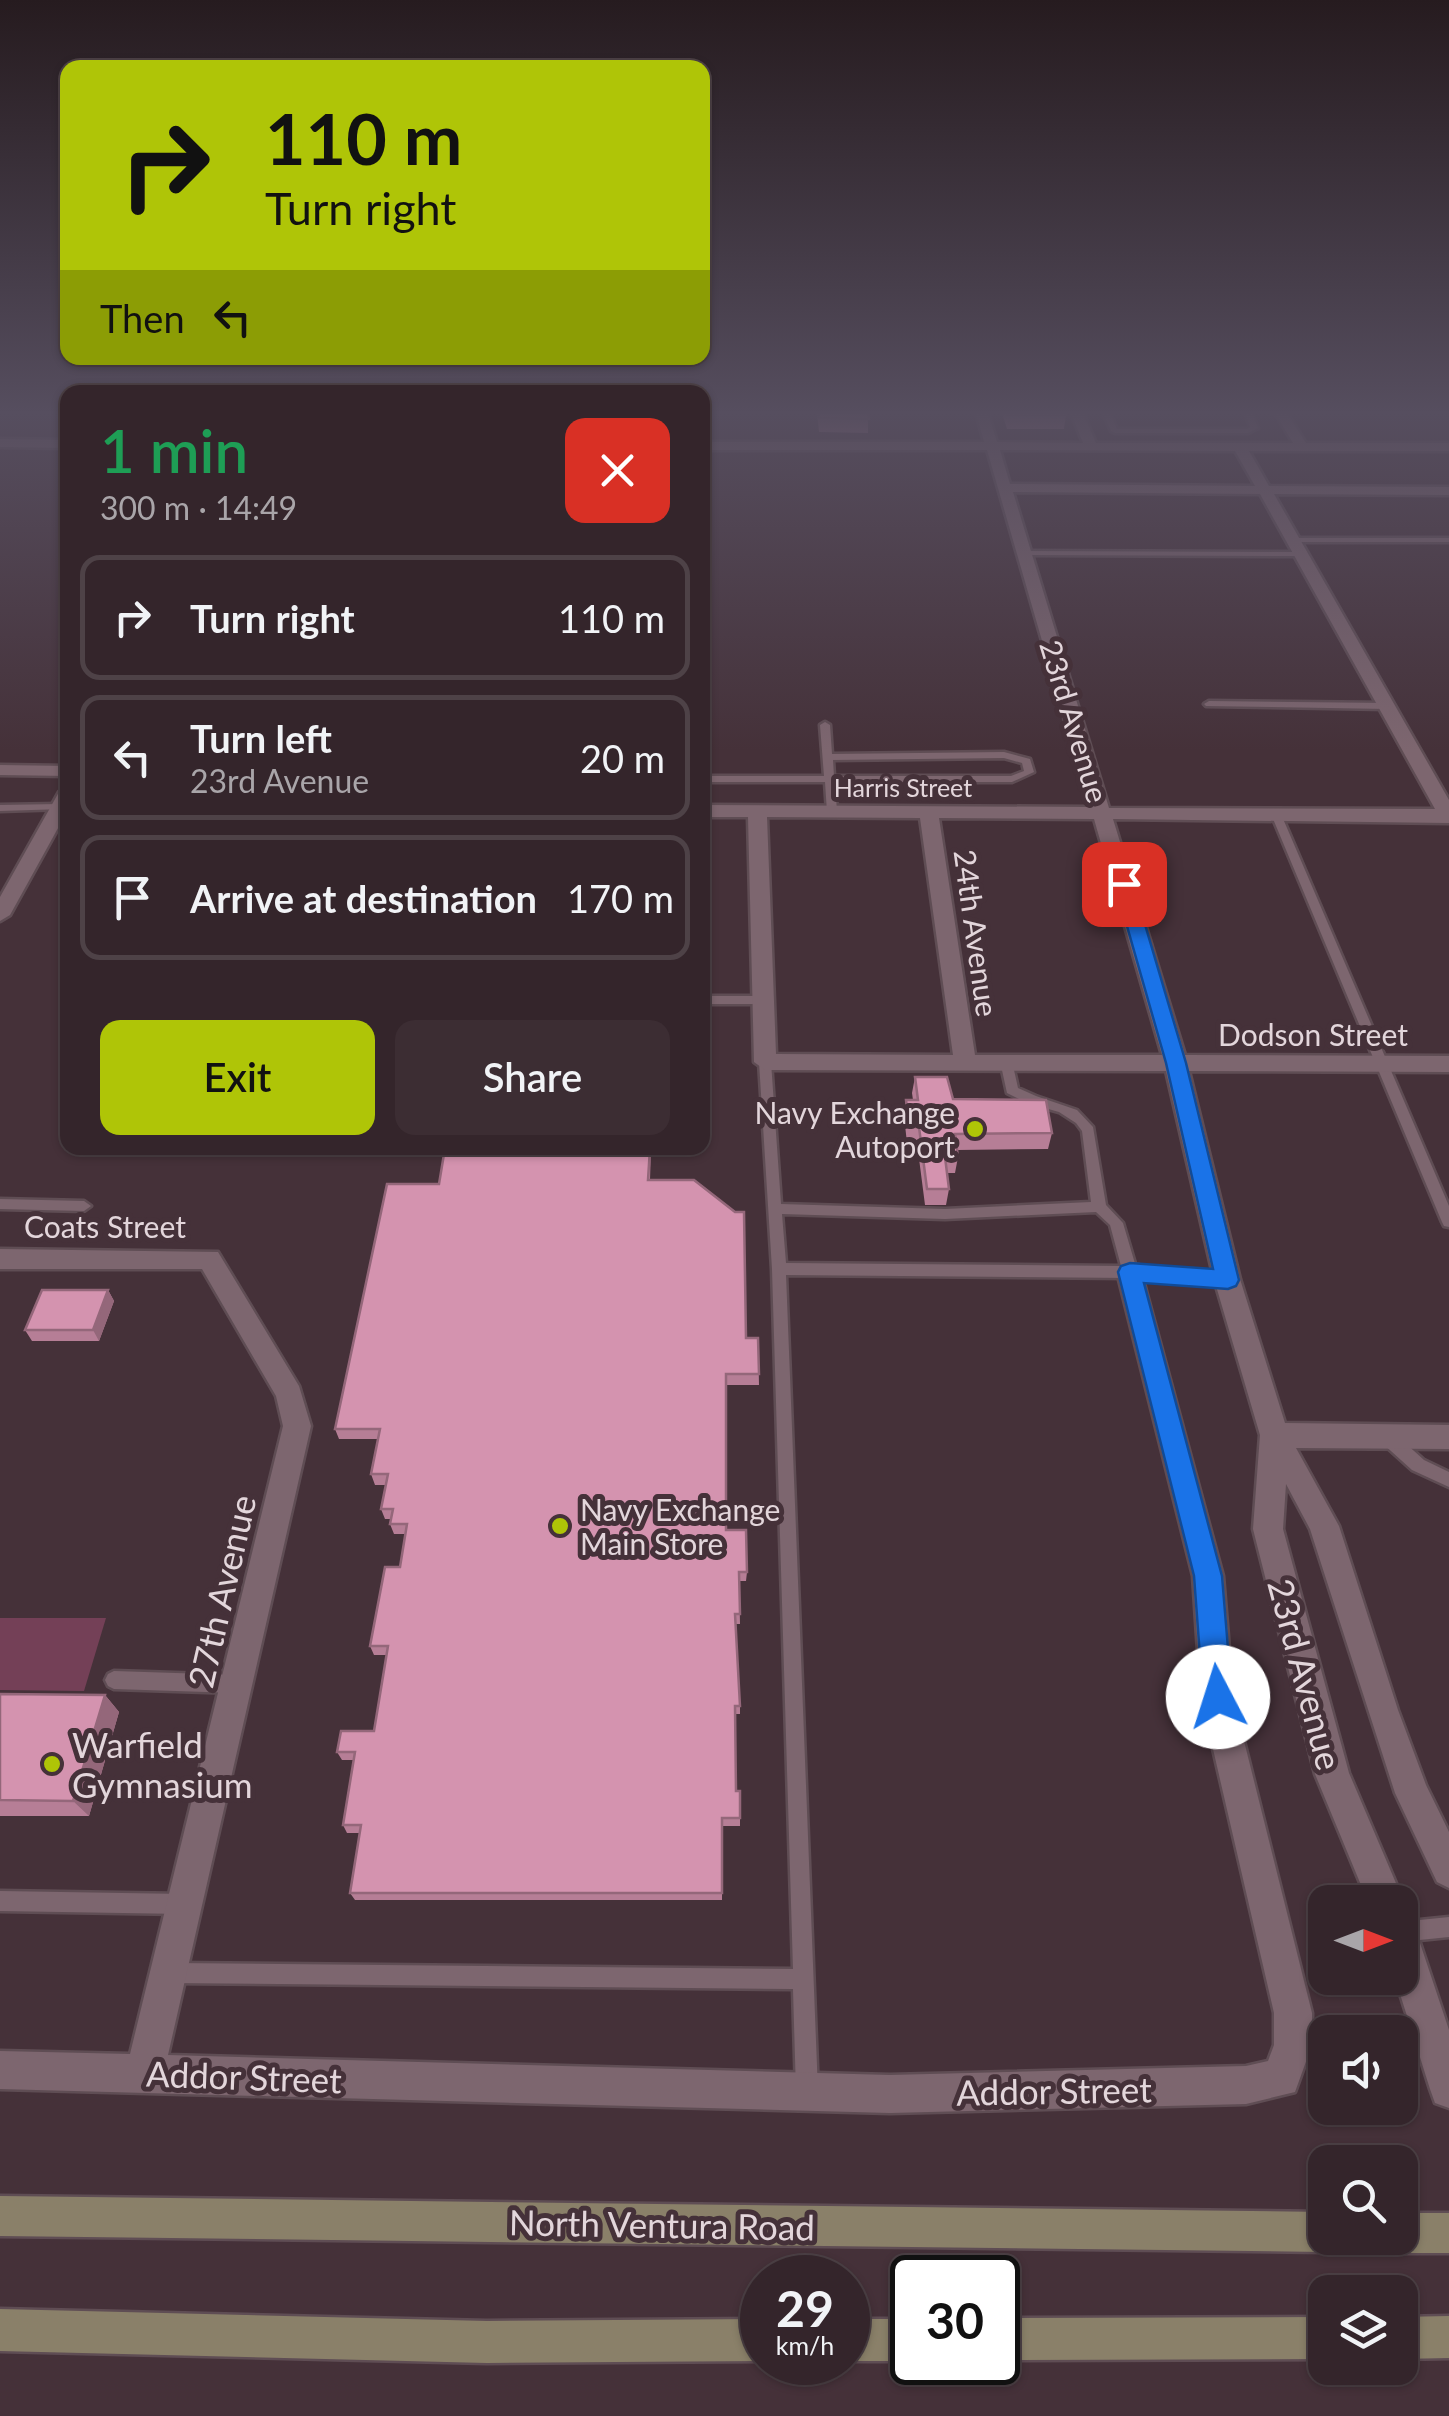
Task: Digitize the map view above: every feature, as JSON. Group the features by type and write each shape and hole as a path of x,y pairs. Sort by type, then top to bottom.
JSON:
{"main road":[{"name":"North Ventura Road","path":"0,2216 1308,2232"},
{"path":"1418,2233 1449,2233"},
{"path":"0,2330 486,2342 740,2340"},
{"path":"1020,2340 1308,2338"},
{"path":"1418,2338 1449,2338"}],"street":[{"name":"23rd Avenue","path":"1016,526 1176,1063 1228,1280 1274,1436 1324,1526 1394,1743 1449,1870"},
{"path":"1285,526 1449,816"},
{"path":"0,770 60,770"},
{"path":"2,909 60,806"},
{"name":"Harris Street","path":"710,811 1449,816"},
{"path":"757,811 765,1062"},
{"name":"24th Avenue","path":"929,812 965,1062"},
{"name":"Dodson Street","path":"765,1062 1449,1064"},
{"name":"Coats Street","path":"0,1259 210,1259"},
{"name":"27th Avenue","path":"145,2073 297,1426 290,1394 210,1259"},
{"name":"Addor Street","path":"0,2070 807,2092 1125,2090 1246,2085 1281,2078 1292,2045 1292,2012 1218,1697 1208,1576 1130,1272"},
{"path":"1274,1436 1449,1437"},
{"name":"23rd Avenue","path":"1274,1436 1268,1528 1332,1774 1379,1885"},
{"path":"1418,1991 1449,2089"}],"lane":[{"path":"1024,552 1449,540"},
{"path":"1209,704 1388,706"},
{"path":"826,724 832,812"},
{"path":"710,779 1012,779 1030,772 1026,761 1004,755 828,757"},
{"path":"0,808 60,800"},
{"path":"1276,814 1449,1222"},
{"path":"710,1000 763,1000"},
{"path":"1006,1061 1012,1090 1021,1098 1056,1105 1084,1122 1099,1208 1116,1224 1130,1272"},
{"path":"765,1062 779,1269 807,2092"},
{"path":"0,1204 84,1206"},
{"path":"774,1209 945,1214 1099,1208"},
{"path":"779,1269 1130,1272 1228,1280"},
{"path":"1387,1436 1418,1465 1449,1480"},
{"path":"114,1680 238,1684"},
{"path":"0,1901 187,1904"},
{"path":"1418,1932 1449,1928"},
{"path":"170,1972 804,1979"}],"shaded area":[{"path":"0,1618 106,1618 84,1691 0,1690"}],"building":[{"name":"Navy Exchange Autoport","path":"915,1077 947,1077 953,1099 1046,1100 1052,1133 955,1134 958,1157 945,1157 949,1189 927,1189 919,1127 909,1127 906,1100 918,1100"},
{"name":"Navy Exchange Main Store","path":"444,1155 650,1155 648,1180 694,1180 735,1212 744,1212 746,1338 758,1338 759,1374 726,1374 726,1530 746,1530 747,1572 739,1572 740,1614 735,1614 740,1706 735,1706 736,1791 740,1791 740,1818 722,1818 722,1893 350,1893 361,1825 343,1825 355,1752 337,1752 341,1731 374,1731 388,1646 370,1646 385,1567 400,1567 407,1524 390,1524 393,1509 381,1509 388,1474 371,1474 380,1429 335,1429 387,1184 439,1184"},
{"path":"42,1290 108,1290 93,1330 25,1330"},
{"name":"Warfield Gymnasium","path":"0,1694 105,1695 73,1801 0,1800"}],"place":[{"name":"Navy Exchange Autoport","path":"975,1129"},
{"name":"Navy Exchange Main Store","path":"560,1526"},
{"name":"Warfield Gymnasium","path":"52,1764"}],"route":[{"path":"1124,884 1176,1063 1228,1280 1130,1272 1208,1576 1218,1697"}]}
